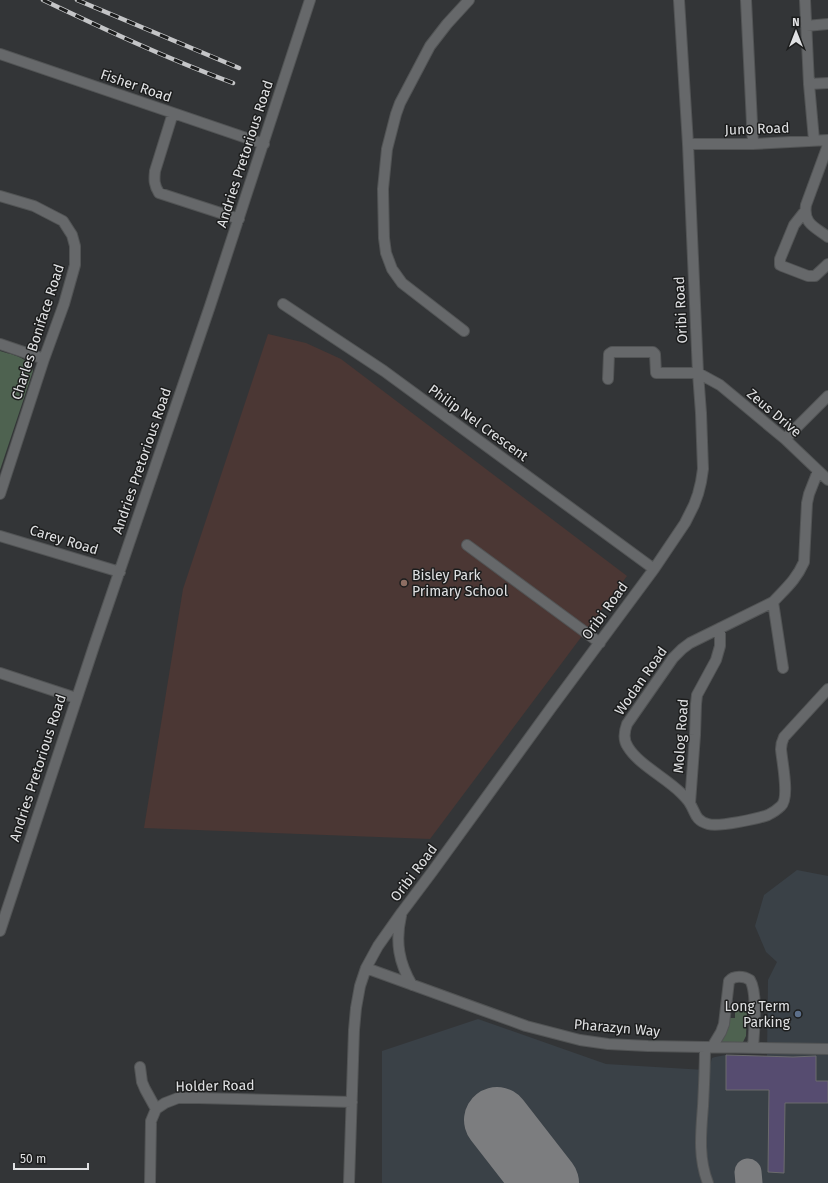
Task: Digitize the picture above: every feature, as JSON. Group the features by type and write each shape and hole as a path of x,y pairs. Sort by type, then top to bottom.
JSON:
{"street":[{"name":"Andries Pretorious Road","path":"0,931 76,698 264,144 310,0"},
{"path":"464,331 402,283 392,269 386,253 384,238 383,188 387,148 400,103 430,46 447,24 469,0"},
{"name":"Oribi Road","path":"349,1183 356,1008 360,986 366,968 378,946 402,912 654,569 685,523 694,505 701,482 703,469 702,444 688,144 679,0"},
{"path":"746,0 753,144"},
{"path":"805,0 809,84 814,140"},
{"path":"806,26 828,24"},
{"name":"Fisher Road","path":"0,54 264,144"},
{"path":"809,84 828,83"},
{"path":"173,113 154,180 155,186 159,193 239,219"},
{"name":"Juno Road","path":"688,144 753,144 828,140"},
{"path":"828,145 805,211 808,222 828,237"},
{"name":"Charles Boniface Road","path":"0,196 34,206 56,216 63,221 72,235 75,246 75,265 64,304 44,359 0,494"},
{"path":"805,211 794,225 780,259 780,265 808,276 815,276 828,264"},
{"name":"Philip Nel Crescent","path":"283,304 384,371 654,569"},
{"path":"0,344 44,359"},
{"path":"608,379 609,354 612,352 653,352 655,354 656,373 698,373"},
{"name":"Zeus Drive","path":"698,373 720,385 785,439 828,480"},
{"path":"785,439 828,396"},
{"name":"Wodan Road","path":"818,471 808,494 804,562 794,580 773,602 690,643 673,658 631,716 624,731 625,741 630,751 637,758 673,786 690,803 696,817 700,820 709,824 738,822 768,815 782,805 785,796 781,750 784,737 828,689"},
{"name":"Carey Road","path":"0,536 120,572"},
{"path":"467,545 600,643"},
{"path":"773,602 783,668"},
{"name":"Molog Road","path":"690,803 696,699 716,660 720,646 720,628"},
{"path":"0,673 76,698"},
{"path":"402,912 399,926 399,950 405,974 412,985"},
{"name":"Pharazyn Way","path":"366,968 526,1026 580,1040 608,1044 648,1046 828,1049"},
{"path":"708,1183 703,1167 701,1149 705,1070 708,1047 721,1032 724,1024 729,981 738,977 750,980 754,986 753,1048"},
{"path":"140,1067 144,1089 156,1109 151,1122 150,1183"},
{"name":"Holder Road","path":"156,1109 165,1102 178,1098 352,1102"}],"shaded area":[{"name":"Bisley Park Primary School","path":"268,334 306,343 341,359 627,576 430,839 144,828 183,589"},
{"path":"797,870 828,876 828,1183 382,1183 382,1051 478,1019 606,1064 705,1070 709,1069 712,1058 715,1057 726,1055 767,1056 768,980 777,962 766,952 755,926 764,895"}],"green space":[{"path":"0,351 15,355 24,360 31,366 33,371 0,470"},
{"path":"735,1005 747,1006 746,1036 743,1042 721,1042 725,1031 727,1018 735,1018"}],"building":[{"path":"726,1055 793,1057 816,1056 816,1081 828,1081 828,1103 785,1103 784,1173 768,1172 769,1090 726,1090"}],"taxiway":[{"path":"748,1172 749,1183"}],"runway":[{"path":"497,1120 546,1183"}],"railway":[{"path":"43,0 161,54 233,83"},
{"path":"77,0 239,68"}],"place":[{"name":"Bisley Park Primary School","path":"404,583"},
{"name":"Long Term Parking","path":"798,1014"}]}
